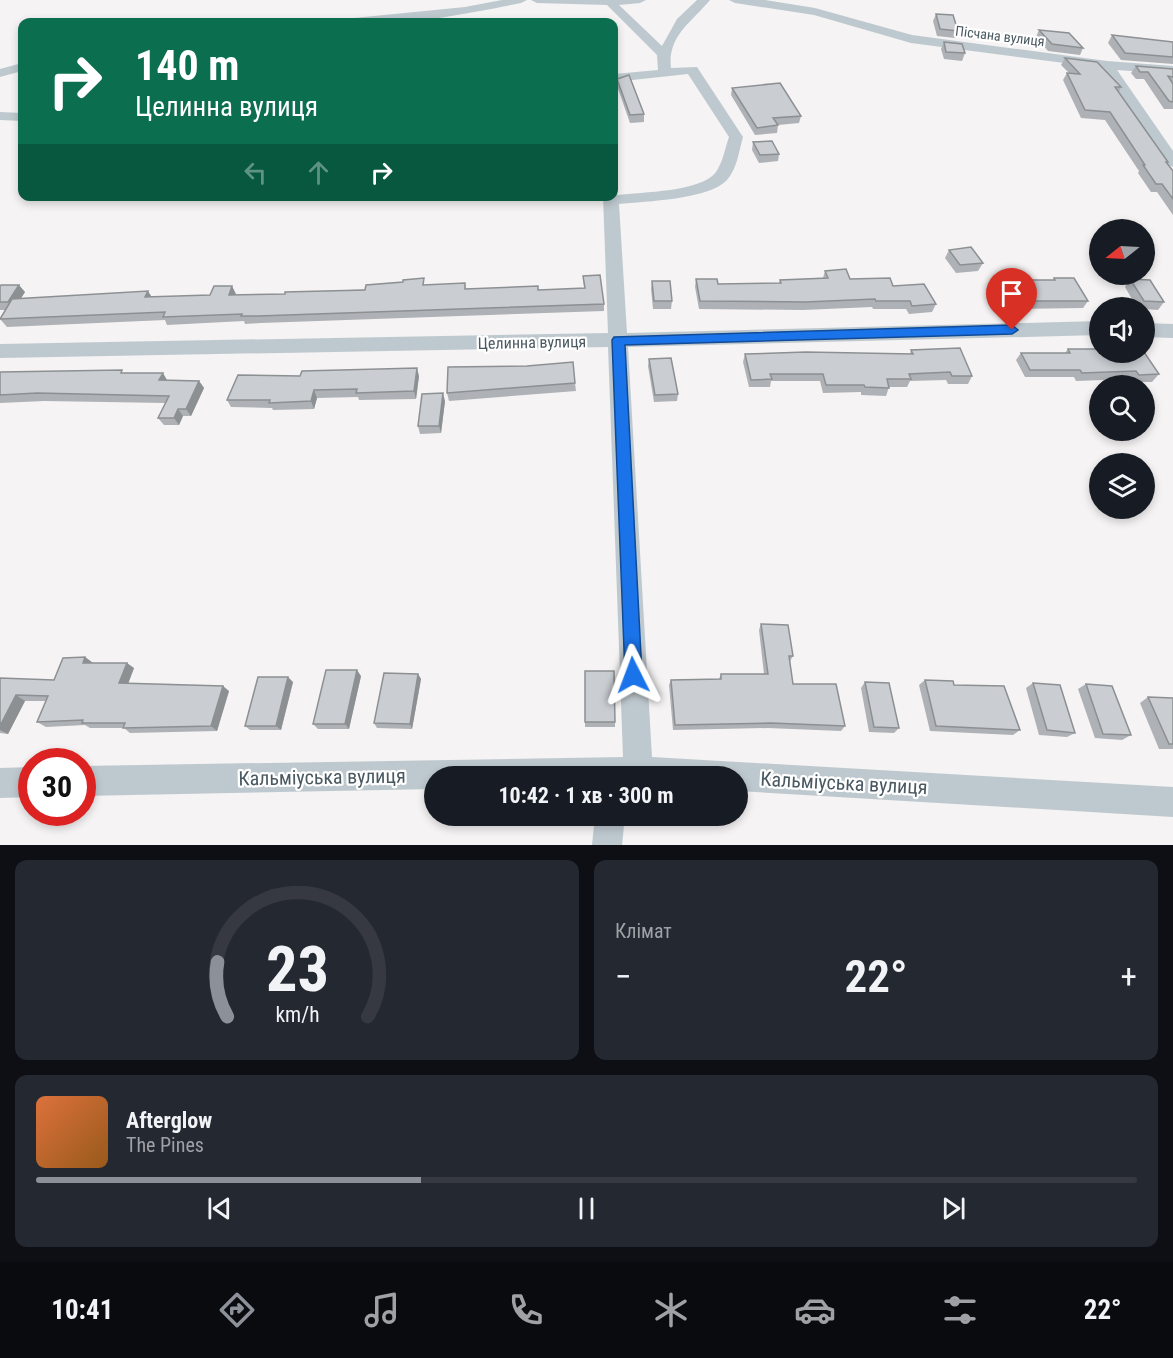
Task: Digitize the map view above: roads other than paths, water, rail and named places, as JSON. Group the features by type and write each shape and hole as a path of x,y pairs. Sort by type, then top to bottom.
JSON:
{"street":[{"path":"391,18 465,10 521,0"},
{"path":"537,0 610,2 640,0"},
{"path":"665,73 663,54 681,22 704,0"},
{"name":"Пiсчана вулиця","path":"735,0 762,2 815,12 911,39 1173,70"},
{"path":"610,2 663,54"},
{"path":"1107,64 1173,162"},
{"path":"0,73 18,68"},
{"path":"618,78 692,70 736,137 720,179 697,190 618,197"},
{"path":"0,116 18,117"},
{"path":"612,201 618,340 622,766"},
{"name":"Целинна вулиця","path":"0,351 618,340 1089,328"},
{"path":"1155,330 1173,331"},
{"name":"Кальміуська вулиця","path":"96,781 424,776"},
{"name":"Кальміуська вулиця","path":"748,780 1173,802"},
{"path":"0,783 18,782"},
{"path":"607,845 609,826"}]}
